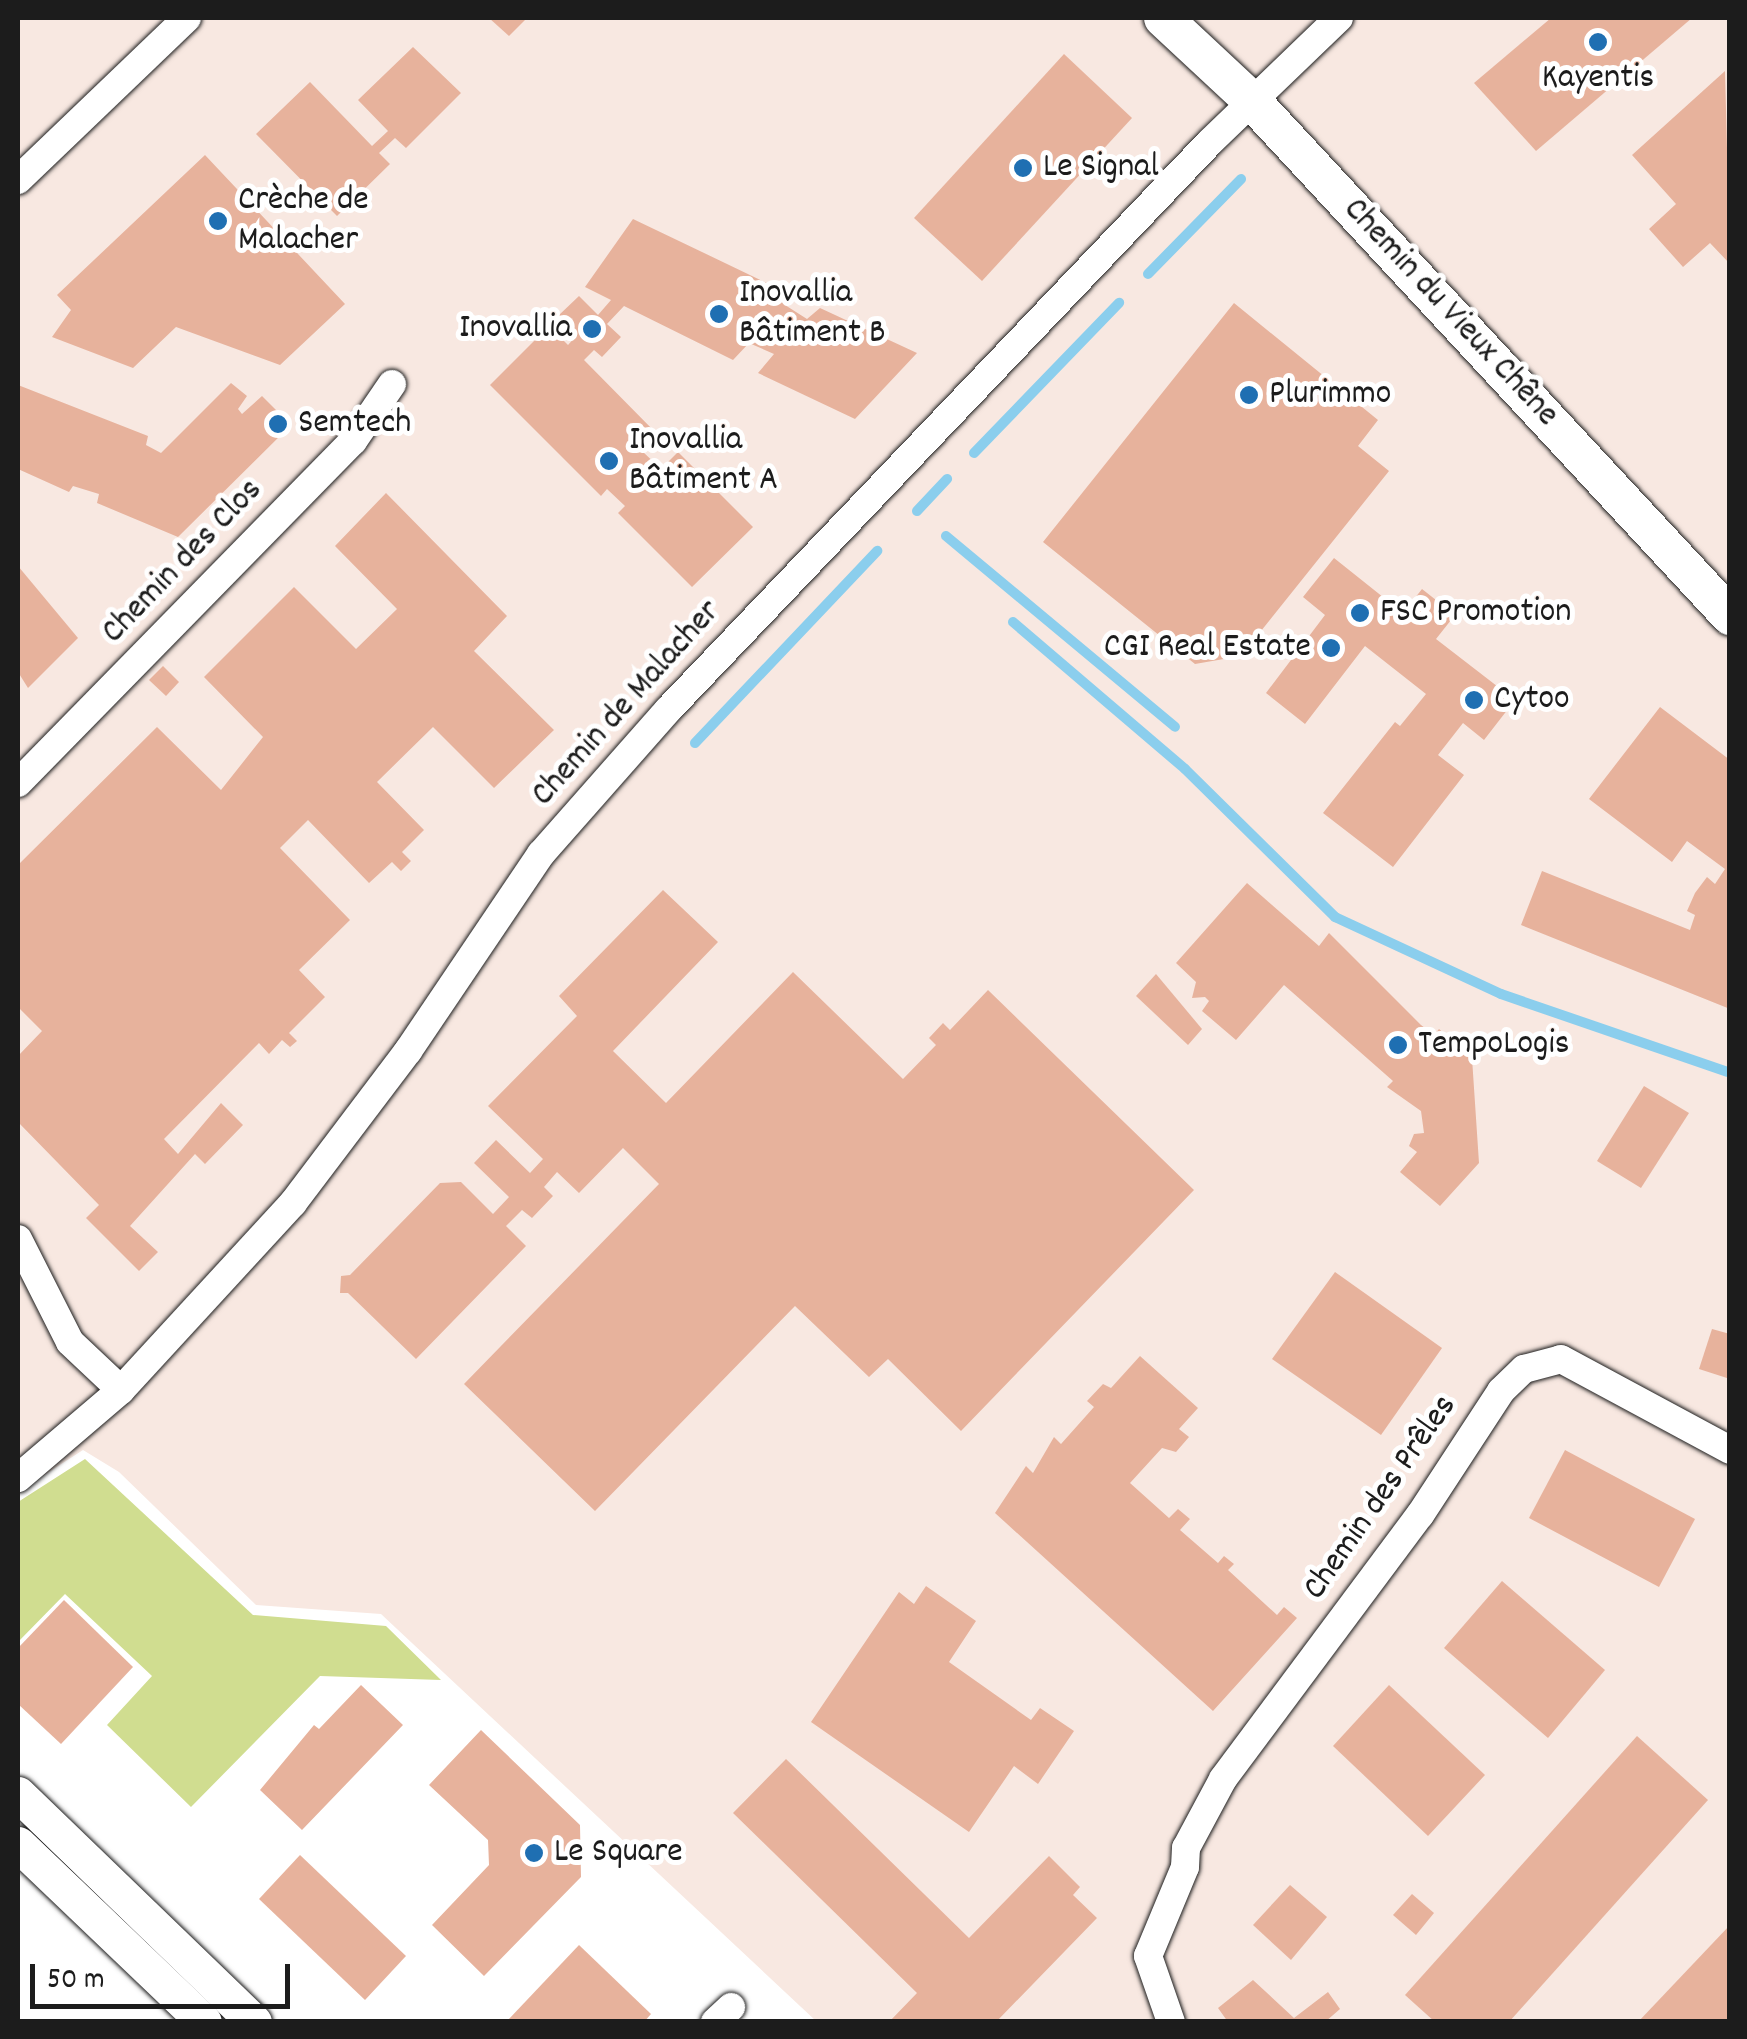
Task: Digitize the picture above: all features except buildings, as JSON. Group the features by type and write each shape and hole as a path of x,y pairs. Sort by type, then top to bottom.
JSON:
{"main road":[{"name":"Chemin du Vieux Chêne","path":"1163,18 1252,102 1730,616"}],"street":[{"path":"18,180 187,18"},
{"name":"Chemin de Malacher","path":"18,1478 122,1390 293,1203 408,1052 541,854 668,710 1252,102 1338,18"},
{"name":"Chemin des Clos","path":"18,784 352,441 392,384"},
{"path":"18,1239 70,1342 122,1390"},
{"name":"Chemin des Prêles","path":"1171,2022 1148,1956 1185,1867 1186,1848 1224,1779 1420,1516 1501,1391 1524,1369 1560,1359 1730,1450"},
{"path":"18,1794 254,2022"},
{"path":"18,1844 204,2022"}],"shaded area":[{"path":"18,18 1729,18 1729,2021 816,2021 381,1614 256,1605 119,1472 83,1450 18,1492"}],"green space":[{"path":"85,1459 253,1615 386,1626 441,1680 320,1676 191,1807 107,1725 152,1676 65,1594 18,1642 18,1502"}],"waterway":[{"path":"1148,274 1241,179"},
{"path":"974,453 1119,303"},
{"path":"917,511 947,479"},
{"path":"946,536 1175,727"},
{"path":"695,743 877,551"},
{"path":"1013,622 1185,769 1335,917 1501,994 1727,1072"}],"place":[{"name":"Kayentis","path":"1598,42"},
{"name":"Le Signal","path":"1023,168"},
{"name":"Crèche de Malacher","path":"218,221"},
{"name":"Inovallia Bâtiment B","path":"719,314"},
{"name":"Inovallia","path":"592,329"},
{"name":"Plurimmo","path":"1249,395"},
{"name":"Semtech","path":"278,424"},
{"name":"Inovallia Bâtiment A","path":"609,461"},
{"name":"FSC Promotion","path":"1360,613"},
{"name":"CGI Real Estate","path":"1331,648"},
{"name":"Cytoo","path":"1474,700"},
{"name":"TempoLogis","path":"1398,1045"},
{"name":"Le Square","path":"534,1853"}]}
